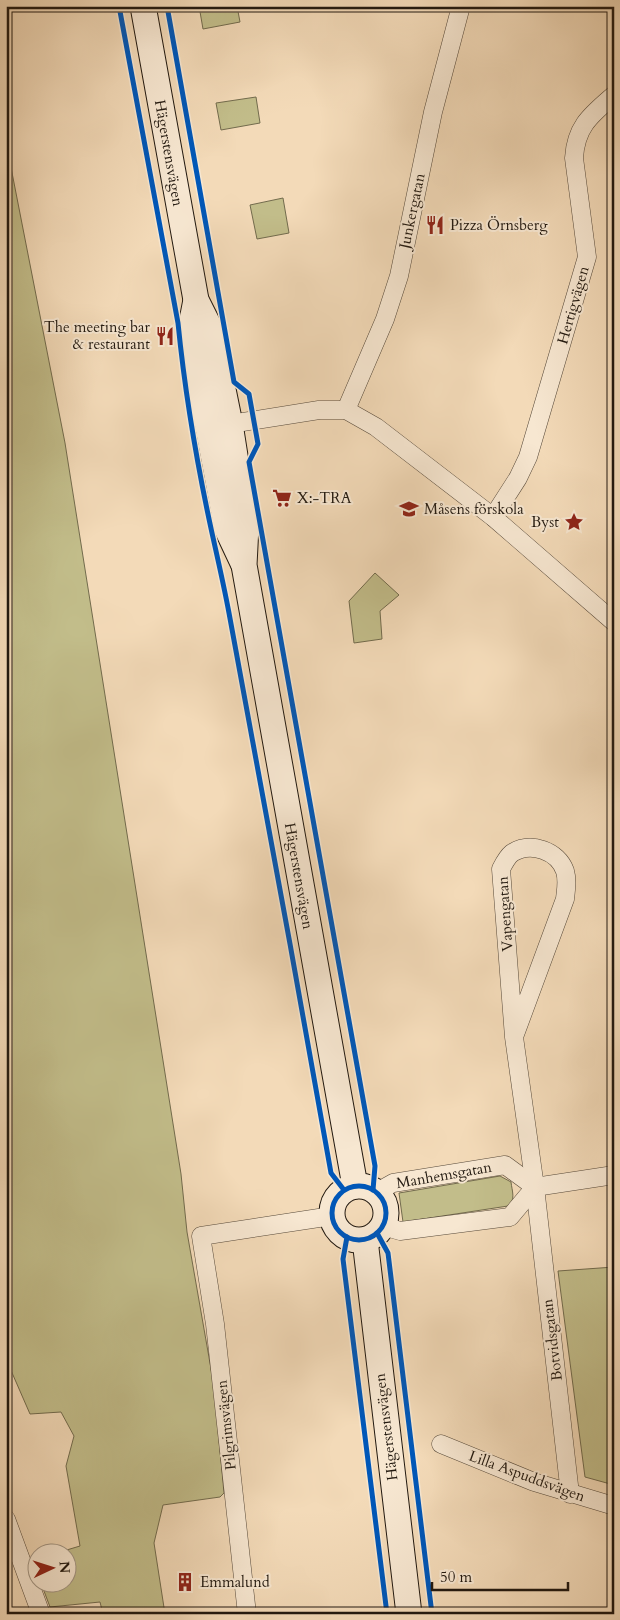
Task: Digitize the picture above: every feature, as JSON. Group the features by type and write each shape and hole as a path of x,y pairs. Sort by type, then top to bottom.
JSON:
{"street":[{"name":"Hägerstensvägen","path":"143,6 196,300 211,330 219,426 246,526 244,565 366,1189 383,1199 386,1208 386,1217 374,1233 409,1614"},
{"name":"Junkergatan","path":"346,410 385,319 399,276 433,112 461,6"},
{"name":"Hertigvägen","path":"493,517 518,478 528,457 587,257 574,158 575,143 580,131 591,115 614,95"},
{"path":"219,426 319,410 346,410 376,427 493,517 614,622"},
{"name":"Vapengatan","path":"514,1037 565,899 567,881 559,861 552,854 536,847 528,847 512,854 501,869 514,1037 534,1187"},
{"name":"Manhemsgatan","path":"366,1189 505,1164 534,1187"},
{"path":"366,1189 344,1190 337,1197 333,1206 332,1216 340,1232 356,1240 374,1233 510,1217 534,1187 614,1175"},
{"name":"Botvidsgatan","path":"534,1187 570,1494"},
{"name":"Pilgrimsvägen","path":"246,1614 215,1324 201,1236 332,1216"},
{"name":"Lilla Aspuddsvägen","path":"441,1444 534,1482 614,1506"},
{"path":"6,1518 41,1614"}],"shaded area":[{"path":"199,6 237,6 240,22 203,29"},
{"path":"256,97 260,123 221,130 216,103"},
{"path":"6,142 65,443 181,1174 187,1232 214,1386 224,1493 220,1497 163,1505 154,1543 165,1614 103,1614 100,1602 50,1607 44,1592 78,1592 78,1547 80,1546 66,1466 74,1436 61,1412 30,1414 6,1359"},
{"path":"283,198 289,233 257,239 250,205"},
{"path":"375,573 399,595 380,611 382,639 354,643 349,601"},
{"path":"500,1176 511,1182 513,1198 508,1206 403,1222 399,1193"},
{"path":"614,1267 614,1485 585,1477 558,1271"}],"cycle path":[{"path":"119,6 178,323 196,455 229,613 331,1173 344,1190"},
{"path":"167,6 234,382 249,394 258,444 249,462 375,1166 373,1190"},
{"path":"359,1186 369,1188 378,1194 384,1203 386,1213 384,1223 378,1232 369,1238 359,1240 349,1238 340,1232 334,1223 332,1213 334,1203 340,1194 349,1188 359,1186"},
{"path":"377,1233 388,1253 432,1614"},
{"path":"347,1237 343,1259 387,1614"}],"place":[{"name":"Pizza Örnsberg","path":"435,225"},
{"name":"The meeting bar & restaurant","path":"165,336"},
{"name":"X:-TRA","path":"282,498"},
{"name":"Måsens förskola","path":"409,509"},
{"name":"Byst","path":"574,522"},
{"name":"Emmalund","path":"185,1582"}]}
